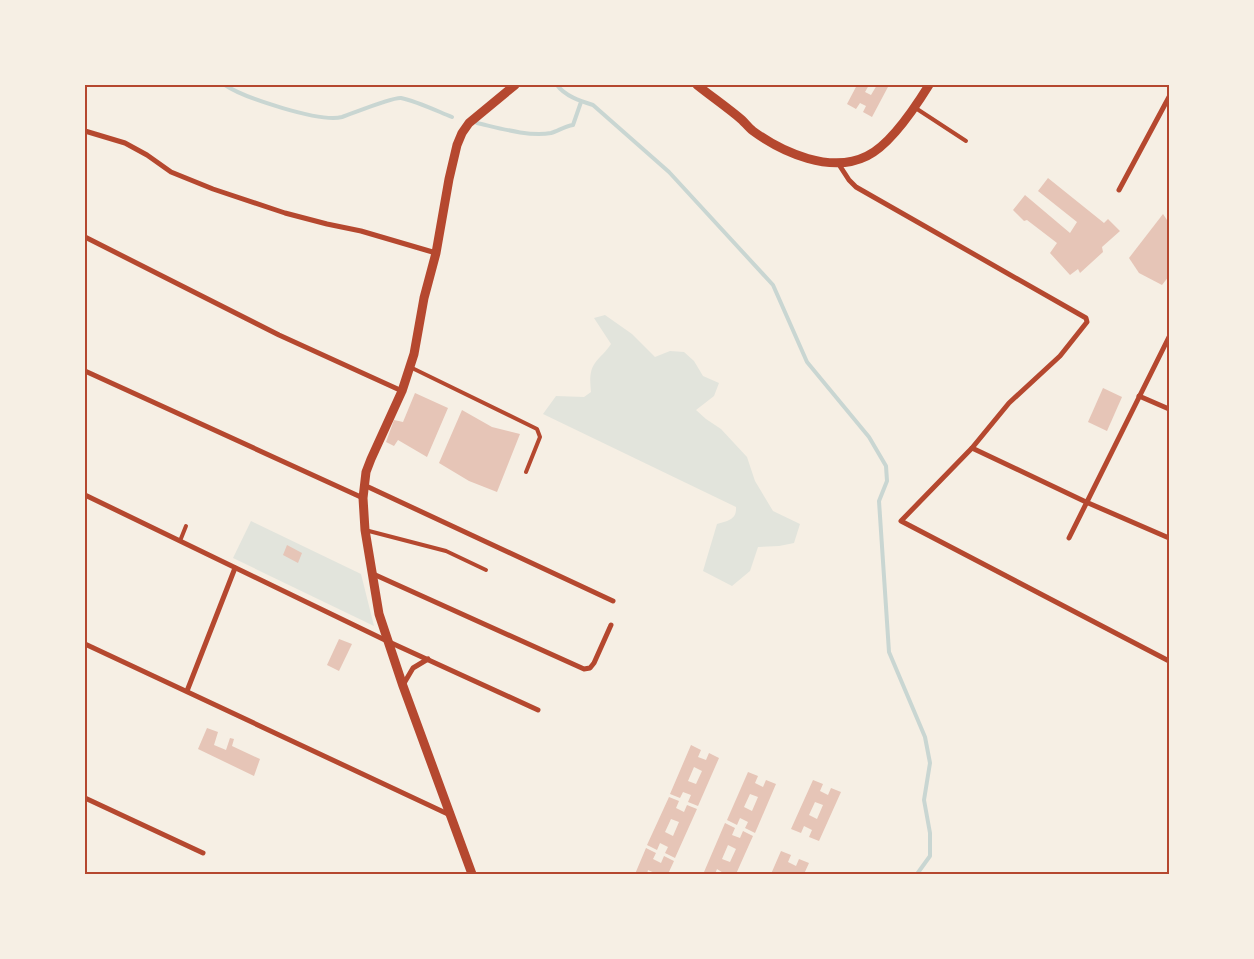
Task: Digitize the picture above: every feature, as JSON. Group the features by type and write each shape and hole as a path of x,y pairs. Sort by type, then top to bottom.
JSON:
{"street":[{"path":"697,85 742,120 751,130 778,147 806,157 838,163 858,160 869,155 892,134 929,85"},
{"path":"472,874 386,641 378,614 365,530 363,498 366,472 402,391 410,367 424,298 436,254 453,159 462,133 479,113 510,86"},
{"path":"1119,190 1169,97"},
{"path":"85,131 125,143 147,155 171,172 213,189 285,213 361,231 436,254"},
{"path":"838,163 856,187 1086,318 1087,322 1060,356 1009,403 972,448 901,521 1169,661"},
{"path":"85,237 264,328 402,391"},
{"path":"1069,538 1169,337"},
{"path":"85,371 363,498"},
{"path":"1139,396 1169,409"},
{"path":"972,448 1086,502 1169,538"},
{"path":"364,485 613,601"},
{"path":"85,494 386,641 538,710"},
{"path":"187,691 236,568"},
{"path":"371,573 584,669 590,668 594,663 611,625"},
{"path":"85,644 450,815"},
{"path":"403,686 412,668 428,659"},
{"path":"85,798 203,853"}],"lane":[{"path":"914,107 966,141"},
{"path":"410,367 537,429 540,437 526,472"},
{"path":"180,541 186,526"},
{"path":"365,530 446,551 486,570"}],"shaded area":[{"path":"605,315 632,334 655,357 670,351 684,352 694,361 703,376 719,383 714,396 696,410 721,429 747,457 755,481 773,511 800,524 794,543 758,547 750,571 732,586 703,571 717,524 728,521 733,517 736,507 543,414 556,396 584,397 591,392 590,377 593,366 611,344 594,318"},
{"path":"251,521 361,574 374,626 233,558"}],"building":[{"path":"857,85 869,85 865,92 871,95 877,85 889,85 872,117 863,112 866,106 860,103 856,109 847,104"},
{"path":"1048,178 1104,223 1108,219 1120,231 1102,247 1103,252 1080,273 1078,269 1070,275 1050,253 1057,243 1027,220 1024,221 1013,210 1025,195 1070,233 1077,222 1038,191"},
{"path":"1163,214 1169,223 1169,276 1162,285 1139,273 1129,258"},
{"path":"1103,388 1122,397 1107,431 1088,422"},
{"path":"415,393 448,408 427,457 398,440 394,446 386,442 394,420 403,422"},
{"path":"462,410 492,427 520,434 497,492 469,481 439,463"},
{"path":"287,545 302,553 298,563 283,555"},
{"path":"339,639 352,644 339,671 327,665"},
{"path":"207,728 218,732 214,745 226,750 230,738 234,739 232,746 260,759 254,776 198,749"},
{"path":"691,745 701,750 698,757 706,760 709,753 719,758 698,806 688,802 691,795 683,792 680,798 670,794","holes":["694,767 702,771 696,784 688,781"]},
{"path":"748,772 758,776 755,783 763,787 766,780 776,784 755,833 745,828 748,822 740,818 737,825 727,820","holes":["750,794 758,797 752,811 744,807"]},
{"path":"813,780 823,784 820,791 828,795 831,788 841,792 819,841 809,837 812,830 804,826 801,833 791,829","holes":["815,802 823,805 817,819 809,815"]},
{"path":"669,797 679,801 676,808 684,812 687,805 697,809 675,858 665,853 668,847 660,843 657,850 647,845","holes":["671,819 679,822 673,836 665,832"]},
{"path":"725,823 735,828 732,835 740,838 743,831 753,836 736,874 725,874 717,869 715,874 704,872","holes":["728,845 736,849 730,862 722,859"]},
{"path":"646,848 656,853 653,859 661,863 664,856 674,861 668,874 657,874 648,870 647,874 635,874"},
{"path":"781,851 791,855 788,862 796,866 799,859 809,863 804,874 771,874"}],"waterway":[{"path":"225,85 248,96 283,108 332,118 342,117 396,98 420,104 452,117"},
{"path":"557,85 568,95 593,105 669,172 773,285 807,362 869,437 886,466 887,481 879,501 889,652 925,737 930,763 924,800 930,833 930,856 917,874"},
{"path":"477,123 524,133 551,133 573,125 581,102"}]}
